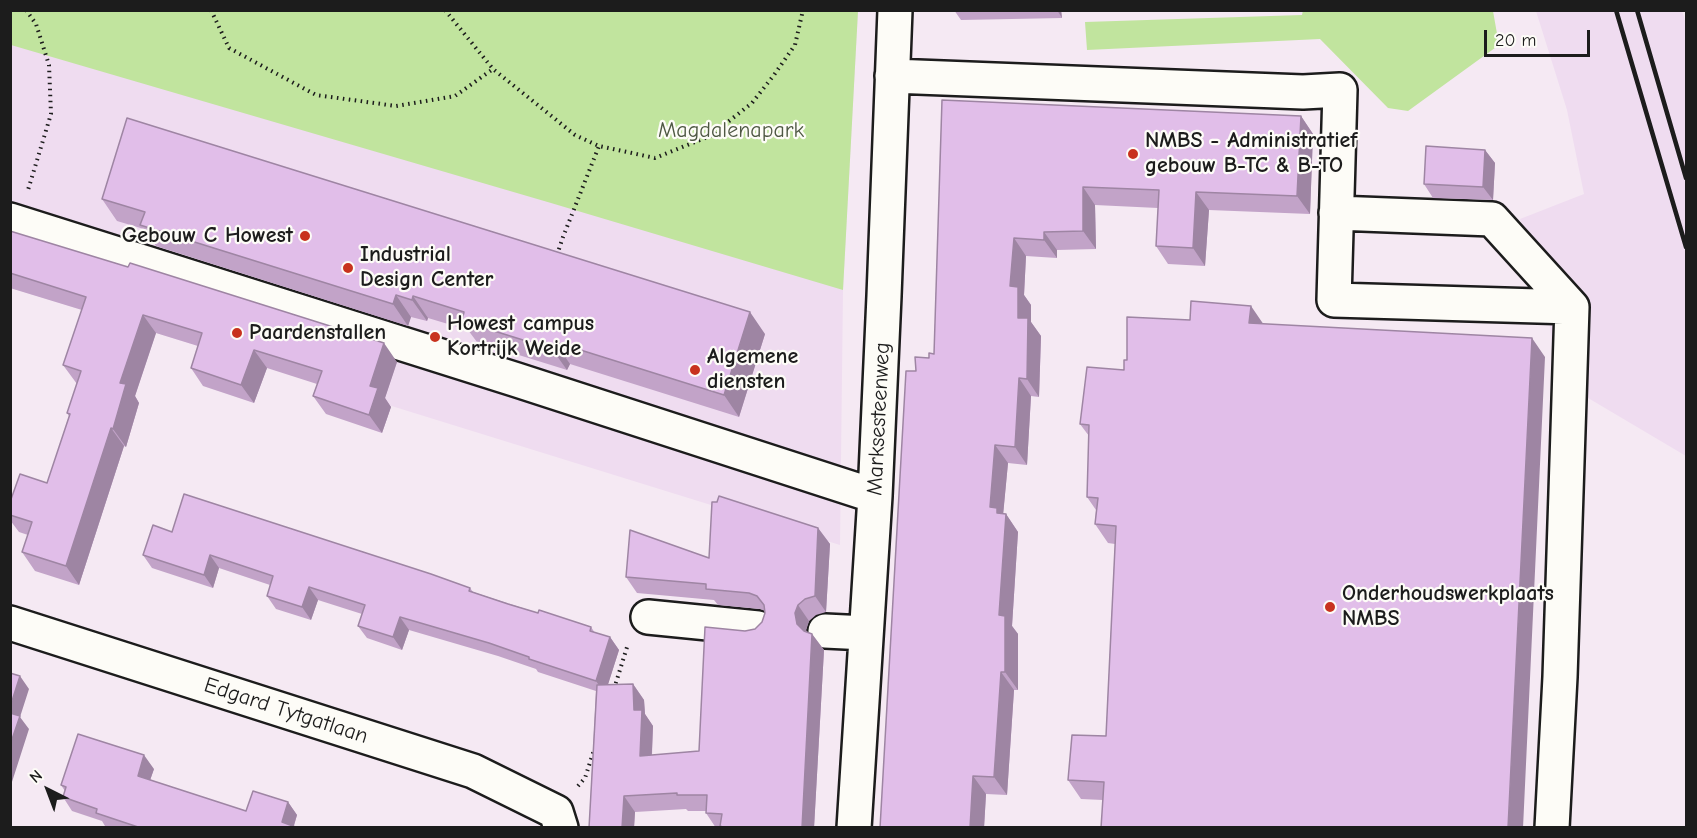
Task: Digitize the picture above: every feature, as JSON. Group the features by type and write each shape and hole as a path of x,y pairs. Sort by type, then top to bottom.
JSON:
{"street":[{"name":"Marksesteenweg","path":"854,828 875,496 895,10"},
{"path":"892,76 1303,92 1340,90 1334,300 1572,307"},
{"path":"1336,213 1492,219 1572,307 1560,677 1552,828"},
{"path":"14,221 506,376 875,496"},
{"path":"648,617 758,628"},
{"name":"Edgard Tytgatlaan","path":"10,623 473,771 558,820"},
{"path":"825,631 866,633"}],"path":[{"path":"14,221 51,114 49,65 36,24 26,10"},
{"path":"211,10 229,48 315,95 396,106 455,96 493,69"},
{"path":"445,10 493,69 575,135 599,146 655,158 710,136 752,103 795,45 803,10"},
{"path":"556,257 599,146"},
{"path":"613,692 630,638 648,617"},
{"path":"558,820 585,778 595,746"}],"shaded area":[{"path":"11,11 858,11 843,290 840,545 11,288"},
{"path":"1536,11 1682,11 1686,24 1686,456 1556,379 1548,311 1520,219 1584,194 1567,110"}],"green space":[{"path":"1303,10 1493,11 1499,45 1408,111 1388,108 1320,39 1087,50 1085,22 1302,15"},
{"name":"Magdalenapark","path":"10,11 858,11 843,290 11,45"}],"building":[{"path":"942,100 1301,116 1297,196 1196,192 1193,248 1156,246 1159,190 1083,187 1083,231 1044,232 1044,240 1014,238 1010,286 1018,287 1018,318 1028,318 1027,379 1019,378 1015,447 995,445 990,507 997,508 997,513 1006,514 999,615 1005,616 1005,672 1001,672 994,777 973,776 970,828 880,828 906,371 916,371 915,357 929,358 929,353 934,354"},
{"path":"127,118 750,312 724,395 555,342 552,349 462,321 464,312 413,296 412,300 396,295 393,304 140,225 145,212 102,199"},
{"path":"1426,146 1485,150 1483,187 1424,184"},
{"path":"10,231 128,267 130,263 384,343 370,386 378,388 369,415 313,396 322,371 254,350 241,385 191,368 202,333 143,315 120,383 126,384 113,429 111,428 66,566 22,552 32,522 10,515 10,502 20,474 47,483 70,414 67,413 81,371 63,365 86,297 10,273"},
{"name":"Onderhoudswerkplaats NMBS","path":"1191,301 1251,306 1249,323 1532,338 1508,828 1101,828 1104,782 1068,780 1072,735 1106,736 1116,526 1095,524 1098,498 1087,497 1089,425 1080,424 1087,367 1124,370 1124,360 1127,360 1127,317 1190,320"},
{"path":"184,494 431,574 470,588 469,591 508,604 538,613 539,610 591,627 590,631 610,637 596,681 489,643 400,617 393,637 358,626 365,605 309,587 302,607 267,596 273,576 210,555 204,575 143,555 153,525 172,532"},
{"path":"719,496 818,528 815,596 805,599 798,605 795,613 797,624 804,631 812,634 802,828 725,828 720,826 722,814 706,813 707,795 677,795 677,793 624,796 622,828 589,828 597,685 633,684 634,710 642,710 640,756 699,751 705,627 745,631 755,629 762,622 765,613 764,605 757,596 749,593 706,589 706,584 626,577 630,530 709,558 712,502 717,502"},
{"path":"10,673 20,676 10,707"},
{"path":"10,713 20,716 10,745"},
{"path":"78,734 144,755 138,776 246,811 253,791 288,802 282,822 298,828 141,828 96,813 97,809 63,797 66,787 61,785"}],"railway":[{"path":"1616,10 1686,247"},
{"path":"1637,10 1686,178"}],"place":[{"name":"NMBS - Administratief gebouw B-TC & B-TO","path":"1133,154"},
{"name":"Gebouw C Howest","path":"305,236"},
{"name":"Industrial Design Center","path":"348,268"},
{"name":"Paardenstallen","path":"237,333"},
{"name":"Howest campus Kortrijk Weide","path":"435,337"},
{"name":"Algemene diensten","path":"695,370"},
{"name":"Onderhoudswerkplaats NMBS","path":"1330,607"}]}
